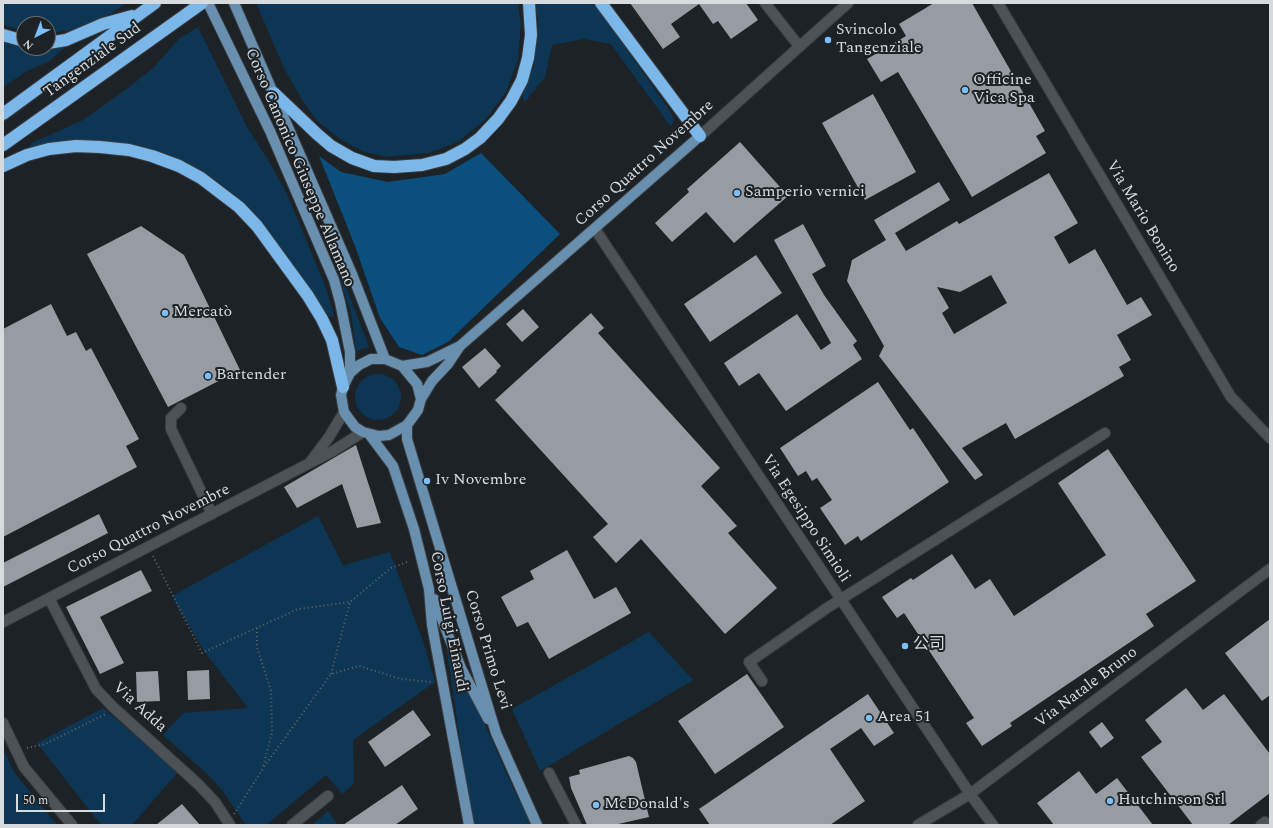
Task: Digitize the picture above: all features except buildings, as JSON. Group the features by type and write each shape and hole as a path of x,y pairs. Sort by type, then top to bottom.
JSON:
{"highway":[{"name":"Tangenziale Sud","path":"3,114 155,3"},
{"name":"Tangenziale Sud","path":"3,145 202,3"},
{"path":"274,93 331,146 352,158 374,166 394,167 422,165 446,159 465,149 480,138 498,119 511,101 522,80 528,58 531,35 529,3"},
{"path":"601,3 700,136"},
{"path":"56,42 66,40 103,24 141,13"},
{"path":"3,36 16,39"},
{"path":"3,166 27,155 49,149 76,146 100,147 129,150 152,156 179,166 201,178 239,207 257,226 308,296 322,319 332,340 343,387"}],"main road":[{"name":"Corso Canonico Giuseppe Allamano","path":"208,3 270,131 334,280 350,352 350,373"},
{"name":"Corso Canonico Giuseppe Allamano","path":"234,3 352,274 385,359"},
{"name":"Corso Quattro Novembre","path":"421,398 432,381 448,364 460,346 700,136"},
{"name":"Corso Quattro Novembre","path":"402,366 426,362 460,346"},
{"path":"372,359 385,359 402,366 417,384 421,398 418,410 407,424 389,435 366,433 355,427 344,412 341,395 343,387 350,373 359,365 372,359"},
{"name":"Corso Luigi Einaudi","path":"407,424 407,439 448,576"},
{"name":"Corso Luigi Einaudi","path":"366,433 382,450 395,472 414,529 429,589 432,625 445,684 469,825"},
{"name":"Corso Primo Levi","path":"448,576 496,733"},
{"name":"Corso Primo Levi","path":"429,589 461,668 496,733 524,799 537,825"}],"street":[{"path":"765,3 799,46"},
{"name":"Corso Quattro Novembre","path":"700,136 848,3"},
{"name":"Via Mario Bonino","path":"998,3 1231,397 1270,438"},
{"name":"Via Egesippo Simioli","path":"595,229 970,794 993,825"},
{"path":"181,408 171,418 172,429 212,514"},
{"name":"Corso Quattro Novembre","path":"308,464 329,437 344,412"},
{"name":"Corso Quattro Novembre","path":"3,622 366,433"},
{"path":"762,681 749,662 841,600 1105,433"},
{"name":"Via Natale Bruno","path":"918,825 970,794 1270,569"},
{"name":"Via Adda","path":"49,598 96,689 116,710 198,784 215,802 229,824"},
{"path":"3,723 24,767 72,825"},
{"path":"549,773 576,825"},
{"path":"292,825 328,796"}],"path":[{"path":"148,547 202,653 298,609 350,602 391,568 407,562"},
{"path":"229,824 262,770 331,674 350,602"},
{"path":"257,628 257,647 271,691 272,732 262,770"},
{"path":"331,674 359,666 402,679 445,684"},
{"path":"16,750 45,744 116,710"}],"shaded area":[{"path":"3,3 126,3 112,13 71,30 56,32 56,16 16,16 16,29 3,25"},
{"path":"256,3 518,3 521,24 518,60 506,92 485,120 458,142 429,153 387,157 364,152 340,139 317,121 302,100 284,68"},
{"path":"536,3 594,3 672,114 674,120 671,127 611,44 584,39 552,45 545,77 525,102 522,96 534,66 538,22"},
{"path":"198,27 247,127 270,163 287,194 326,288 334,316 329,316 254,213 220,183 188,163 155,150 120,143 87,140 52,143 31,148 30,144 83,120 128,88 153,68 179,39"},
{"path":"3,42 16,46 16,56 55,56 48,62 27,71 3,87"},
{"path":"56,48 64,48 56,55"},
{"path":"481,153 560,234 448,342 422,355 399,347 380,318 355,246 319,156 341,172 388,182 445,174"},
{"path":"329,242 369,347 356,351 351,312 328,246"},
{"path":"378,374 391,378 397,384 401,397 397,410 391,416 378,420 365,416 359,410 355,397 359,384 365,378"},
{"path":"318,516 346,571 344,565 390,552 424,644 435,682 353,740 354,784 342,794 326,775 266,825 246,825 222,790 205,772 163,735 183,713 248,708 204,651 172,596"},
{"path":"649,632 693,680 540,771 512,709"},
{"path":"447,650 479,711 513,788 532,825 472,825"},
{"path":"103,708 178,772 132,825 101,825 37,743"},
{"path":"3,749 14,772 57,825 3,825"},
{"path":"328,811 338,825 312,825"}],"place":[{"name":"Svincolo Tangenziale","path":"828,40"},
{"name":"Officine Vica Spa","path":"965,90"},
{"name":"Samperio vernici","path":"737,193"},
{"name":"Mercatò","path":"165,313"},
{"name":"Bartender","path":"208,376"},
{"name":"Iv Novembre","path":"427,481"},
{"name":"公司","path":"905,646"},
{"name":"Area 51","path":"869,718"},
{"name":"Hutchinson Srl","path":"1110,801"},
{"name":"McDonald's","path":"596,805"}]}
